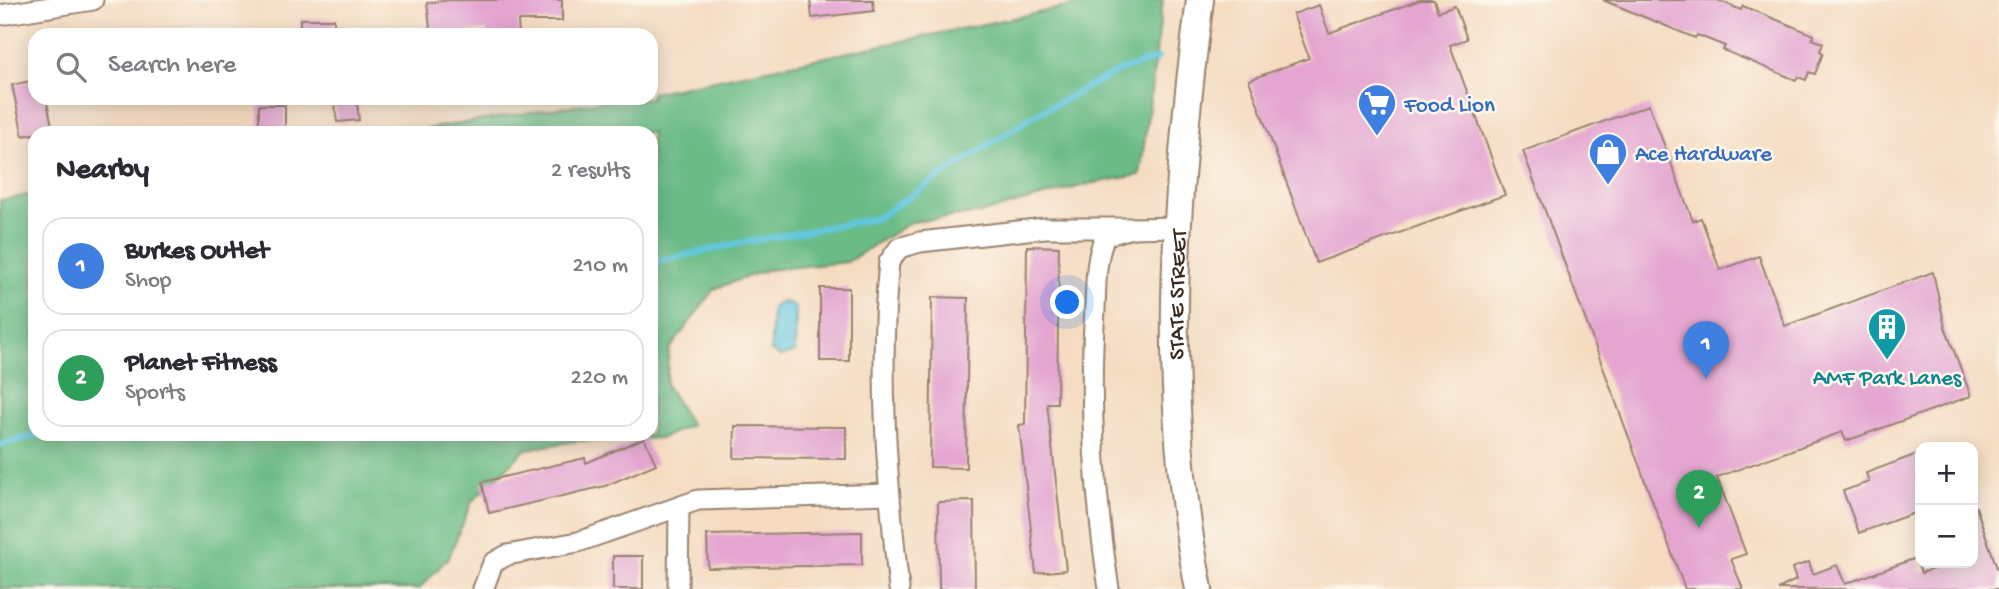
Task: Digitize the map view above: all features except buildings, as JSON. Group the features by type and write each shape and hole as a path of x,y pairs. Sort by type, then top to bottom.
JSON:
{"main road":[{"name":"STATE STREET","path":"1199,589 1186,519 1175,395 1175,227 1184,118 1200,0"}],"street":[{"path":"0,15 93,0"},
{"path":"898,589 884,411 886,292 889,262 899,248 920,242 1045,228 1175,227"},
{"path":"1109,589 1098,521 1092,347 1098,252 1105,236 1132,228"},
{"path":"483,589 493,563 507,555 578,542 698,500 889,494"},
{"path":"678,589 679,507"}],"green space":[{"path":"1100,0 1163,0 1140,175 1088,184 982,213 911,222 847,262 766,270 714,289 669,350 666,385 691,425 658,438 658,126 445,126 577,105 658,105 658,92"},
{"path":"28,195 28,441 577,441 526,449 472,501 449,557 419,589 0,589 0,200"}],"water":[{"path":"787,302 796,309 795,352 781,357 771,351 772,308"}],"waterway":[{"path":"658,261 740,243 877,218 1031,117 1118,71 1158,58"},
{"path":"0,445 28,437"}],"place":[{"name":"Food Lion","path":"1377,137"},
{"name":"Ace Hardware","path":"1608,186"},
{"name":"AMF Park Lanes","path":"1887,361"},
{"name":"Burkes Outlet","path":"1706,379"},
{"name":"Planet Fitness","path":"1699,528"}]}
